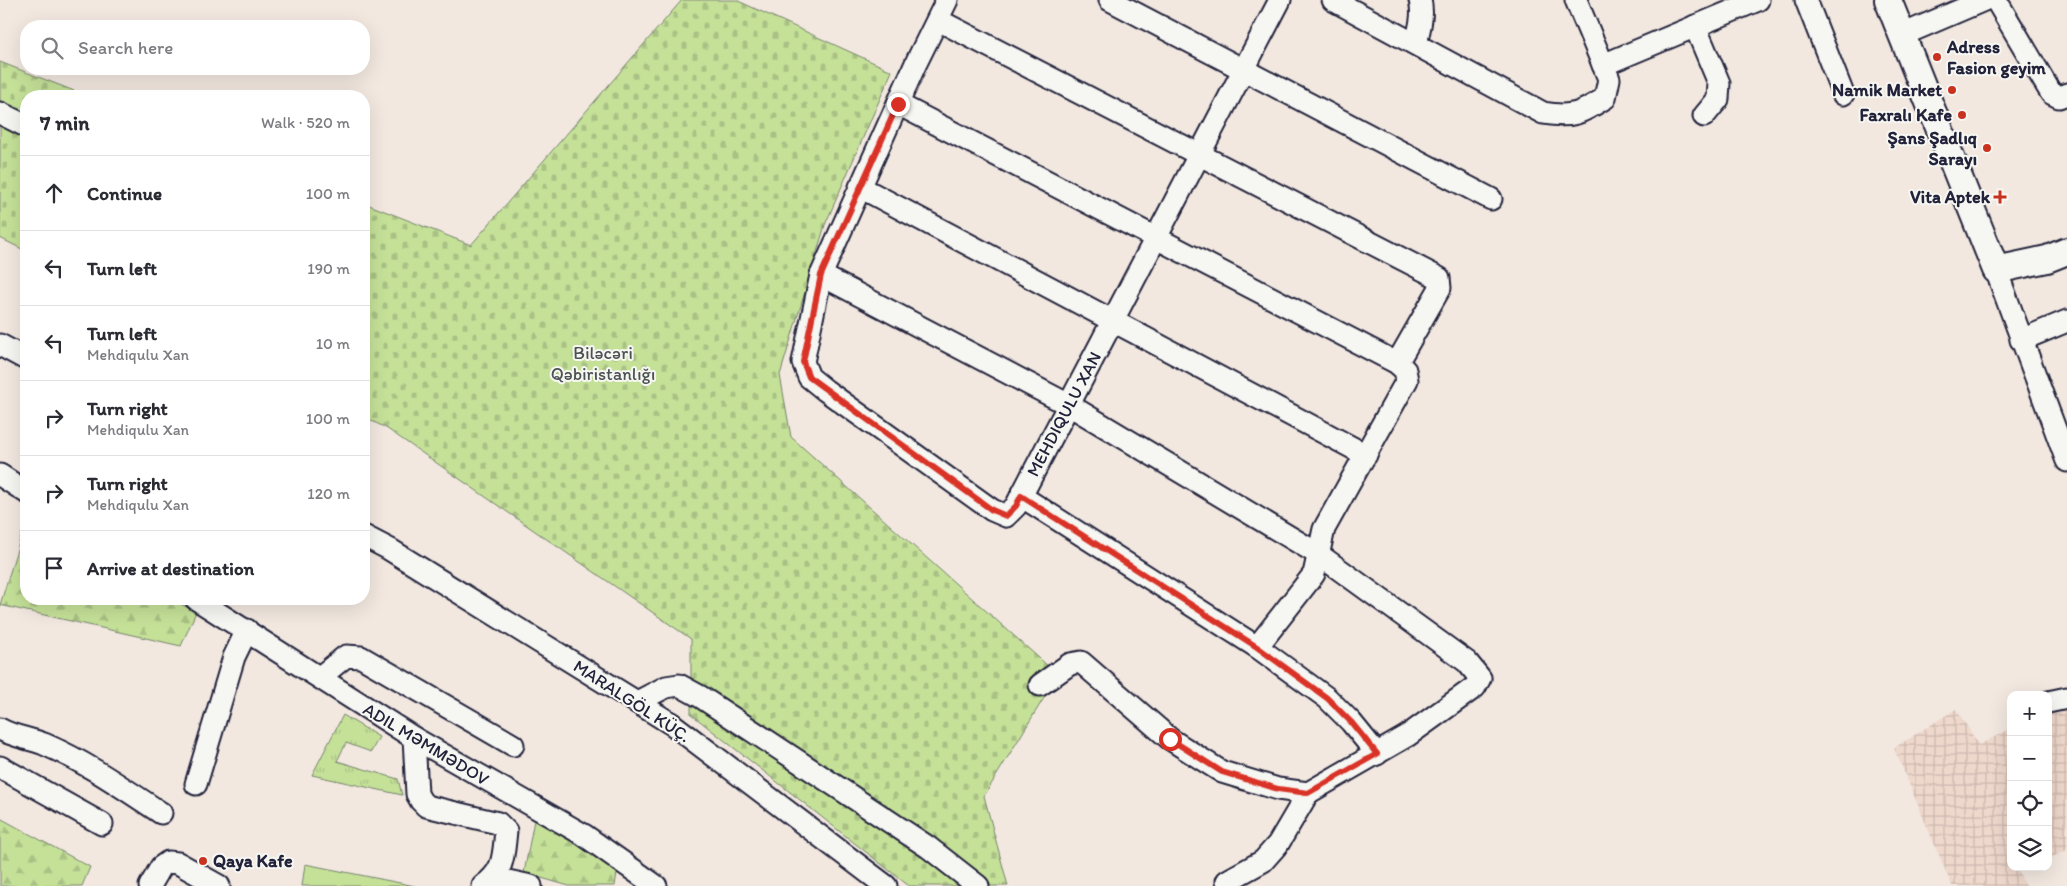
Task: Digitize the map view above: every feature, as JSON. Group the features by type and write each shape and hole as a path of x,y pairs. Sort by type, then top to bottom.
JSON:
{"main road":[{"path":"1888,0 1996,270 2038,261 2067,251"}],"street":[{"name":"MEHDIQULU XAN","path":"947,0 821,275 803,362 809,377 992,510 1006,516 1016,506 1280,0"},
{"path":"1110,0 1491,199"},
{"path":"1333,0 1543,113 1565,116 1586,110 1605,98 1606,72 1576,0"},
{"path":"1416,44 1422,7 1420,0"},
{"path":"1606,72 1695,26 1716,8 1758,0"},
{"path":"1806,0 1844,94"},
{"path":"1902,35 1984,0"},
{"path":"1996,0 2051,93 2059,97 2067,94"},
{"path":"938,20 1439,278 1440,288 1397,363"},
{"path":"1695,26 1719,83 1718,98 1704,116"},
{"path":"898,104 1397,363 1405,370 1408,380 1324,529 1314,574 1257,647"},
{"path":"0,113 20,123"},
{"path":"860,187 1366,455"},
{"path":"1996,270 2067,461"},
{"path":"821,275 1069,406 1318,554 1467,662 1480,678 1475,687 1407,736 1308,793 1278,844 1263,861 1227,881"},
{"path":"2022,340 2067,321"},
{"path":"0,345 20,356"},
{"path":"0,475 20,488"},
{"path":"1021,496 1257,647 1327,698 1351,722 1377,754"},
{"name":"MARALGÖL KÜÇ.","path":"370,539 672,724 886,886"},
{"name":"ADIL MƏMMƏDOV","path":"206,605 414,738 584,835 656,886"},
{"path":"196,784 234,657 246,630"},
{"path":"320,678 346,656 361,657 513,745"},
{"path":"1040,685 1070,664 1081,662 1170,739 1222,772 1278,789 1308,793"},
{"path":"637,702 666,686 679,685 701,697 928,847 978,886"},
{"path":"2052,701 2067,698"},
{"path":"0,729 13,736 42,743 94,769 160,813"},
{"path":"414,738 417,794 426,806 504,826 506,831 501,868 489,882"},
{"path":"0,767 102,824"},
{"path":"150,886 161,867 168,862 178,863 219,886"},
{"path":"489,882 531,886"}],"shaded area":[{"path":"2067,707 2067,850 2052,857 2052,736 2052,713"},
{"path":"1956,709 1979,745 2007,730 2007,871 2021,871 2019,872 2025,886 1952,886 1894,748"}],"green space":[{"name":"Biləcəri Qəbiristanlığı","path":"682,0 736,0 892,71 825,225 780,375 791,437 1058,675 984,796 1008,886 909,886 691,714 691,639 386,428 370,420 370,205 471,245"},
{"path":"0,62 20,70 20,75 33,75 72,90 20,90 20,248 0,238"},
{"path":"20,540 20,605 183,605 196,612 181,646 0,605"},
{"path":"343,715 379,737 371,752 346,743 337,761 398,779 402,795 312,775"},
{"path":"0,818 90,867 82,886 0,886"},
{"path":"534,820 618,866 615,886 569,886 524,873"},
{"path":"305,864 415,886 302,886"}],"place":[{"name":"Adress Fasion geyim","path":"1937,57"},
{"name":"Namik Market","path":"1952,90"},
{"name":"Faxralı Kafe","path":"1962,115"},
{"name":"Şans Şadlıq Sarayı","path":"1987,148"},
{"name":"Vita Aptek","path":"2000,197"},
{"name":"Qaya Kafe","path":"203,861"}],"route":[{"path":"898,104 821,275 803,362 809,377 824,390 992,510 1006,516 1016,506 1021,496 1257,647 1327,698 1351,722 1377,754 1308,793 1278,789 1222,772 1170,739"}]}
